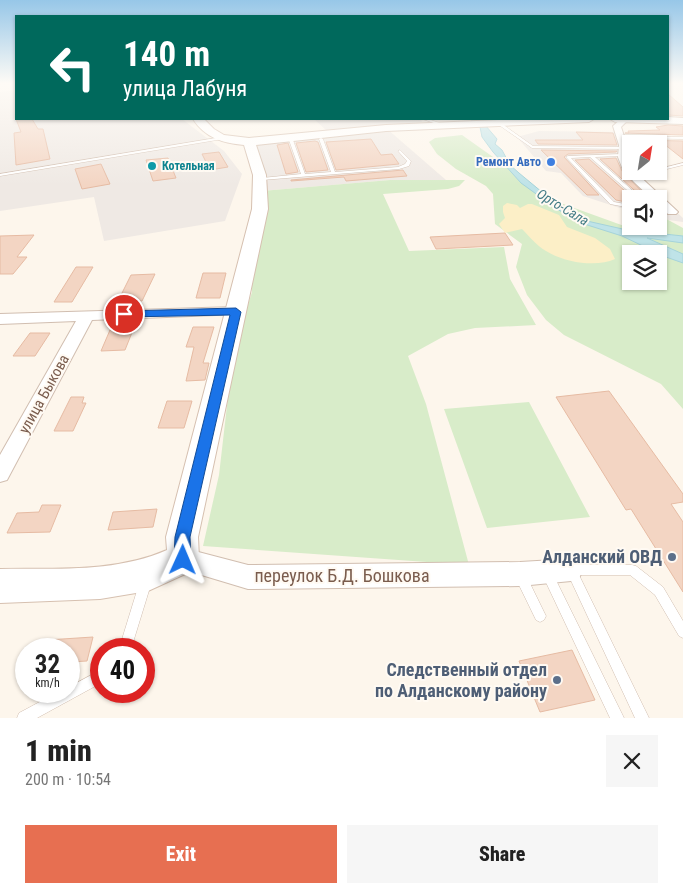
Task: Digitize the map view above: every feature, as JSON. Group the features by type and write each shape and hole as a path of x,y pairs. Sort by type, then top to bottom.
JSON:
{"street":[{"path":"199,120 210,134 222,138 249,142 318,134 498,121 544,120"},
{"path":"622,152 617,126 624,120"},
{"path":"654,120 683,121"},
{"path":"0,586 100,583 148,575 183,560 182,537 260,209 262,179 257,158 249,142"},
{"path":"641,180 650,190"},
{"path":"667,207 672,212"},
{"path":"0,318 87,314 236,312"},
{"name":"улица Быкова","path":"0,474 87,314"},
{"name":"переулок Б.Д. Бошкова","path":"183,560 248,577 520,574 570,570"}],"lane":[{"path":"429,120 443,125"},
{"path":"498,121 532,147 622,152"},
{"path":"619,137 683,138"},
{"path":"0,175 222,138"},
{"path":"321,139 333,172"},
{"path":"291,140 303,174"},
{"path":"262,179 333,172 372,172 399,168 408,165 409,161 400,151"},
{"path":"622,152 568,157 612,203 622,205"},
{"path":"591,156 630,190"},
{"path":"668,168 683,164"},
{"path":"642,718 570,570 632,570 659,591 683,632"},
{"path":"546,572 617,718"},
{"path":"520,574 540,616"},
{"path":"128,638 148,575"},
{"path":"24,718 90,682"}],"shaded area":[{"path":"0,118 15,118 15,120 183,120 224,151 242,174 225,221 104,241 94,197 0,211"},
{"path":"315,120 421,120 422,122 328,132"},
{"path":"386,128 446,180 390,180 262,191 249,142"},
{"path":"539,131 618,132 622,136 622,180 641,180 652,190 622,190 622,208 583,196 561,173 546,171 517,137"},
{"path":"667,204 683,218 683,222 668,220"}],"green space":[{"path":"462,135 555,201 622,225 622,235 667,235 667,219 683,228 683,409 661,384 564,335 546,320 527,295 516,267 522,244 495,224 493,194 486,186 456,169 437,154 429,142 435,138"},
{"path":"390,180 465,180 459,186 448,189 383,194 409,251 504,247 510,279 536,325 475,328 448,334 408,356 426,404 469,565 203,546 219,475 237,340 252,292 250,255 262,191"},
{"path":"529,402 590,517 487,528 444,409"}],"sand":[{"path":"507,203 517,205 520,208 532,204 559,215 567,227 595,238 610,249 615,259 599,263 570,261 542,249 522,229 505,233 499,224 505,218 503,206"}],"water":[{"name":"Орто-Сала","path":"471,120 481,120 497,139 495,144 502,150 510,165 519,173 554,202 579,213 587,221 622,229 622,235 683,236 683,243 647,238 663,245 641,245 622,236 581,223 557,209 521,183 482,137 480,127"},
{"path":"667,247 683,254 683,263 667,257"}],"building":[{"path":"16,120 33,120 38,129 43,129 50,159 16,165 14,133 21,132"},
{"path":"668,125 683,126 683,135 625,133 629,133 628,131 660,130 656,127"},
{"path":"576,132 613,133 617,145 538,144 535,140 583,140"},
{"path":"371,139 381,155 392,154 399,164 336,170 326,142"},
{"path":"668,141 683,141 683,159 668,147"},
{"path":"318,142 328,170 306,172 296,143"},
{"path":"288,143 298,172 286,174 277,145"},
{"path":"541,150 617,151 568,154 564,157 599,195 587,195"},
{"path":"219,152 228,167 210,170 202,154"},
{"name":"Котельная","path":"168,158 176,178 153,181 146,160"},
{"path":"616,158 622,171 622,179 600,159"},
{"path":"589,159 624,190 622,190 622,201 616,200 575,160"},
{"path":"101,164 110,184 82,189 75,169"},
{"path":"403,170 407,176 346,181 344,177 291,181 291,180"},
{"path":"623,180 631,180 640,190 634,190"},
{"path":"505,233 513,245 436,249 430,237"},
{"path":"34,235 17,257 27,257 13,274 0,274 0,236"},
{"path":"76,267 93,267 72,302 54,302"},
{"path":"203,273 226,273 220,298 196,298"},
{"path":"155,274 142,301 118,301 131,275"},
{"path":"193,327 214,327 203,363 209,363 205,380 186,381 194,347 186,347"},
{"path":"110,330 133,330 125,350 101,351"},
{"path":"30,333 50,333 35,356 13,356"},
{"path":"609,391 683,494 683,502 671,504 683,522 683,592 631,509 626,510 556,397"},
{"path":"71,397 84,397 82,403 86,403 73,431 54,431"},
{"path":"167,401 192,401 184,428 158,428"},
{"path":"42,505 61,505 50,532 7,533 17,513 39,512"},
{"path":"157,509 153,527 108,530 113,512"},
{"path":"93,637 90,638 87,661 80,661 80,638 78,638"},
{"name":"Следственный отдел по Алданскому району","path":"572,650 595,700 540,712 519,661"}],"place":[{"name":"Ремонт Авто","path":"551,162"},
{"name":"Котельная","path":"152,166"},
{"name":"Алданский ОВД","path":"672,557"},
{"name":"Следственный отдел по Алданскому району","path":"557,680"}],"route":[{"path":"124,314 236,312 182,537 183,560"}]}
